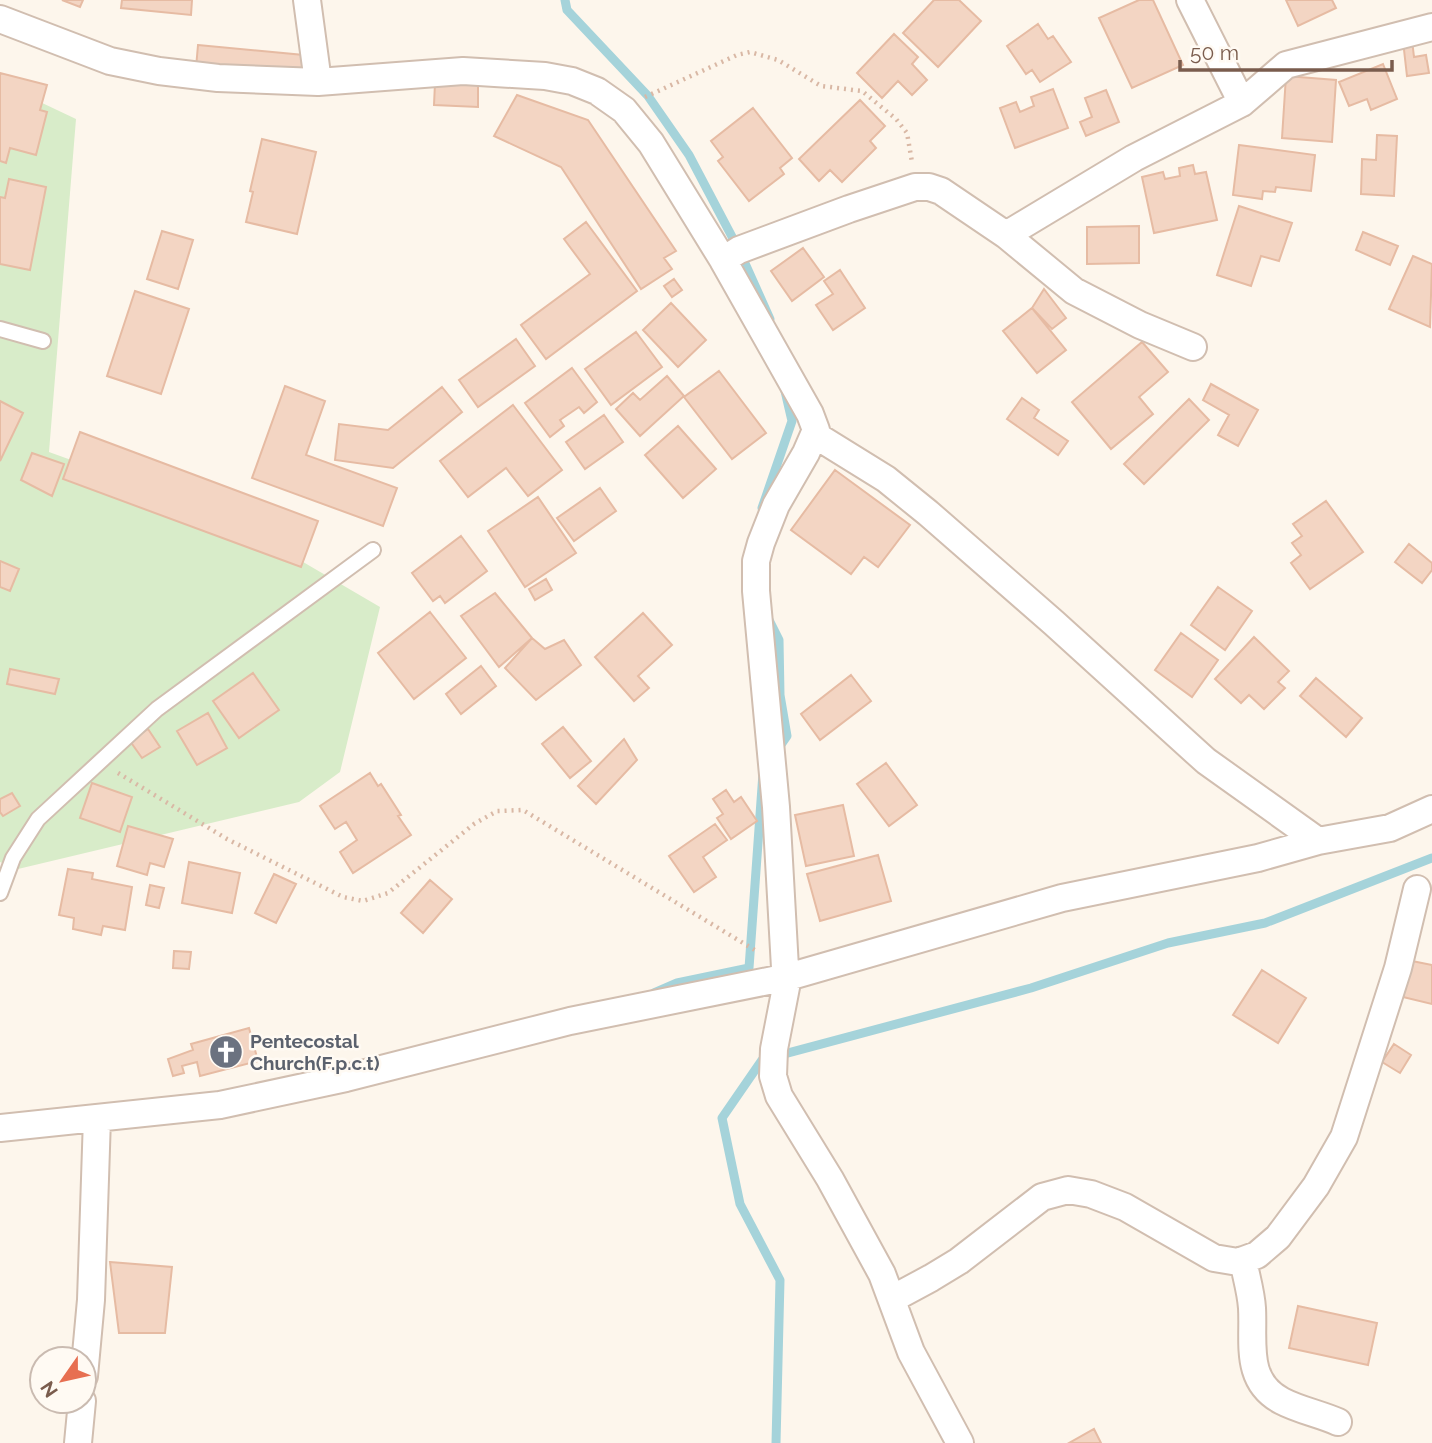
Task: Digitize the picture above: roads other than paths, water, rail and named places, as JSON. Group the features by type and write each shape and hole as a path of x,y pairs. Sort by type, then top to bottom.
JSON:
{"street":[{"path":"307,0 318,82"},
{"path":"1190,0 1242,103"},
{"path":"0,19 110,61 159,71 218,78 318,82 463,71 545,76 572,81 597,91 624,110 651,143 723,260 814,425 814,435 776,505 756,561 756,591 776,807 787,973 774,1049 773,1076 779,1096 830,1179 882,1274 911,1352 960,1443"},
{"path":"1006,235 1134,158 1242,103 1286,65 1432,27"},
{"path":"723,260 739,250 849,209 915,187 929,187 941,191 1006,235 1074,291 1193,347"},
{"path":"814,435 886,479 1054,623 1206,761 1318,841"},
{"path":"0,1128 220,1105 346,1078 570,1021 787,973 1062,898 1258,858 1318,841 1390,828 1432,809"},
{"path":"892,1298 959,1261 1042,1197 1068,1190 1091,1194 1125,1207 1214,1258 1238,1262 1257,1255 1278,1237 1316,1186 1344,1136 1398,968 1417,888"},
{"path":"87,1345 91,1300 97,1118"},
{"path":"1243,1260 1251,1303 1252,1363 1260,1378 1269,1392 1281,1401 1338,1422"},
{"path":"78,1443 81,1415"}],"lane":[{"path":"0,330 43,341"},
{"path":"0,893 13,858 38,819 156,709 373,550"}],"waterway":[{"path":"565,0 567,10 648,96 689,155 739,250 770,319"},
{"path":"762,508 792,421 785,391"},
{"path":"768,618 779,640 780,695 787,736 778,749"},
{"path":"654,993 677,983 749,968 763,773"},
{"path":"776,1443 780,1280 740,1204 722,1118 762,1060 1031,988 1168,943 1265,923 1432,858"}],"place":[{"name":"Pentecostal Church(F.p.c.t)","path":"226,1052"}]}
